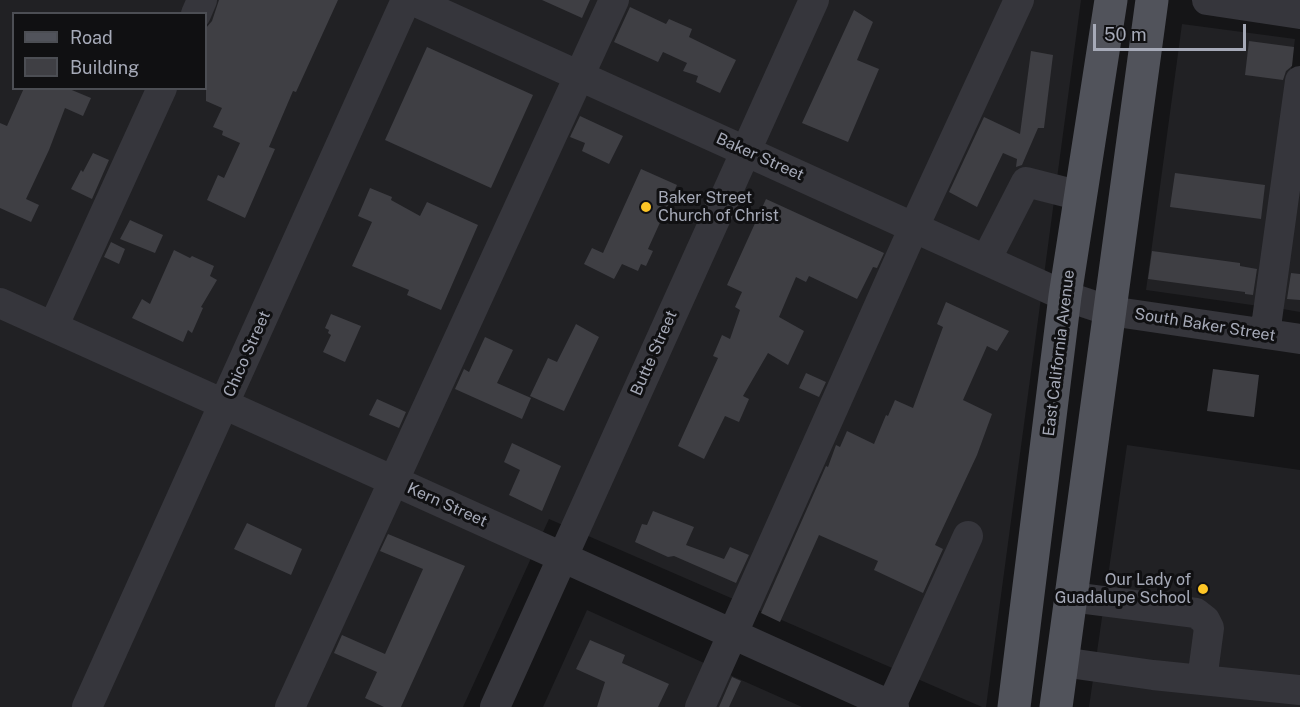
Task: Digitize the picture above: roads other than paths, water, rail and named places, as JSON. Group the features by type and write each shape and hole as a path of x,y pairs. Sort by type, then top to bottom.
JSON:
{"main road":[{"name":"East California Avenue","path":"1014,707 1065,296 1111,0"},
{"path":"1056,707 1152,0"}],"street":[{"name":"Chico Street","path":"87,707 406,0"},
{"name":"Baker Street","path":"411,0 1065,296 1110,311"},
{"path":"290,707 614,0"},
{"name":"Butte Street","path":"495,707 814,0"},
{"path":"700,707 914,227 1019,0"},
{"path":"1209,0 1300,14"},
{"path":"1265,334 1300,81"},
{"path":"53,327 161,90"},
{"path":"986,260 1026,182 1081,196"},
{"name":"Kern Street","path":"0,303 892,706"},
{"name":"South Baker Street","path":"1110,311 1300,339"},
{"path":"892,706 968,536"},
{"path":"1071,597 1196,614 1205,620 1209,628 1202,680"},
{"path":"1062,662 1300,690"}],"place":[{"name":"Baker Street Church of Christ","path":"646,207"},
{"name":"Our Lady of Guadalupe School","path":"1203,589"}]}
